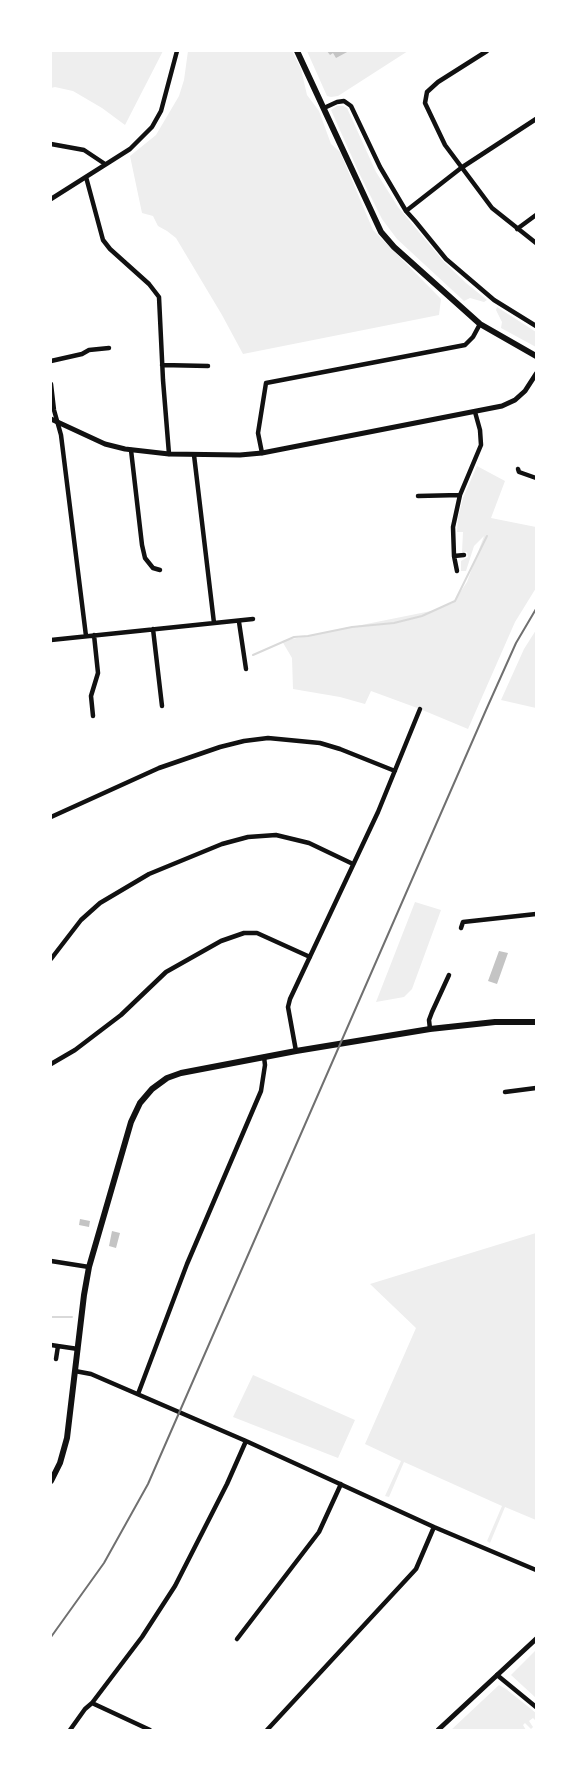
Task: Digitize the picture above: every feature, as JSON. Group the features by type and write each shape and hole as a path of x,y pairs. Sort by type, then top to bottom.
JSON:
{"main road":[{"path":"297,51 381,232 394,247 480,324 536,356"},
{"path":"51,1482 54,1468 67,1438 89,1267 123,1146 134,1114 144,1098 157,1085 172,1076 296,1051 430,1029 495,1022 536,1022"}],"street":[{"path":"51,199 130,149 156,122 164,103 177,51"},
{"path":"488,51 438,82 427,92 424,99 437,130 461,168 492,208 536,243"},
{"path":"324,108 344,101 351,106 380,167 406,211 446,259 494,300 536,326"},
{"path":"406,211 461,168 536,118"},
{"path":"51,144 84,150 106,164"},
{"path":"86,177 103,240 113,252 149,284 159,297 169,454"},
{"path":"517,229 536,215"},
{"path":"262,453 258,438 266,383 465,345 473,337 480,324"},
{"path":"51,361 82,354 89,350 109,348"},
{"path":"162,365 208,366"},
{"path":"51,419 105,444 131,450 194,455 262,453 502,406 515,400 525,391 536,374"},
{"path":"51,384 61,435 86,636"},
{"path":"457,570 454,556 453,528 460,496 481,445 480,430 475,412"},
{"path":"131,450 145,558 153,568 160,570"},
{"path":"194,455 214,623"},
{"path":"518,469 519,472 536,478"},
{"path":"418,496 460,496"},
{"path":"454,556 464,555"},
{"path":"51,640 239,622 253,619"},
{"path":"239,622 246,669"},
{"path":"153,629 162,706"},
{"path":"93,716 91,696 98,673 94,635"},
{"path":"296,1051 289,1003 367,837 420,709"},
{"path":"51,817 159,768 220,747 244,741 268,738 320,743 395,771"},
{"path":"51,958 81,920 100,903 149,874 222,844 248,837 276,835 309,843 353,864"},
{"path":"461,928 463,922 536,914"},
{"path":"51,1064 81,1046 125,1012 166,972 216,943 244,933 262,935 310,956"},
{"path":"430,1029 429,1020 449,975"},
{"path":"138,1394 187,1264 260,1091 265,1065 264,1057"},
{"path":"505,1092 536,1088"},
{"path":"51,1261 89,1267"},
{"path":"51,1345 78,1349"},
{"path":"56,1359 58,1346"},
{"path":"75,1371 91,1374 138,1394 434,1527 536,1570"},
{"path":"70,1730 142,1637 175,1586 227,1484 246,1441"},
{"path":"237,1640 319,1532 340,1484"},
{"path":"267,1730 416,1569 434,1527"},
{"path":"438,1730 536,1639"},
{"path":"498,1675 536,1706"},
{"path":"92,1704 150,1730"}],"shaded area":[{"path":"51,51 163,51 125,125 102,108 73,91 55,87 51,88"},
{"path":"188,51 292,51 301,69 307,95 319,111 331,144 340,152 373,230 441,299 439,315 243,354 176,238 158,226 153,216 142,213 130,156 156,135 179,96 184,80"},
{"path":"307,51 408,51 338,96 331,97 327,96"},
{"path":"337,106 347,108 376,172 398,207 444,262 487,300 484,302 470,298 464,301 397,239 382,219 360,175 331,110"},
{"path":"497,307 536,332 536,347 501,328 502,322 496,310"},
{"path":"477,466 505,481 491,518 536,527 536,588 515,622 468,729 371,691 365,704 340,697 293,689 292,658 282,641 431,611 453,603 467,582 484,536 474,546 466,571 461,571 461,561 468,557 467,552 462,552 463,532 457,532 458,518 463,498"},
{"path":"536,630 536,708 501,700 524,649"},
{"path":"415,902 441,910 412,989 404,997 376,1002"},
{"path":"536,1233 536,1520 505,1507 490,1543 487,1541 502,1506 404,1462 389,1497 385,1496 401,1461 365,1444 416,1328 370,1284"},
{"path":"253,1375 355,1420 338,1458 233,1417"},
{"path":"536,1650 536,1698 511,1675"},
{"path":"499,1685 536,1713 536,1721 533,1718 529,1721 533,1727 531,1729 525,1723 523,1725 526,1730 451,1730"}],"building":[{"path":"327,51 349,51 336,58 333,53 330,55"},
{"path":"499,951 508,953 497,984 488,981"},
{"path":"80,1219 90,1221 89,1227 79,1225"},
{"path":"112,1231 120,1233 116,1248 109,1246"}],"waterway":[{"path":"253,655 294,637 352,627 394,623 422,616 455,601 487,536"},
{"path":"51,1317 72,1317"}],"railway":[{"path":"51,1637 104,1563 148,1484 486,710 516,643 536,609"}]}
